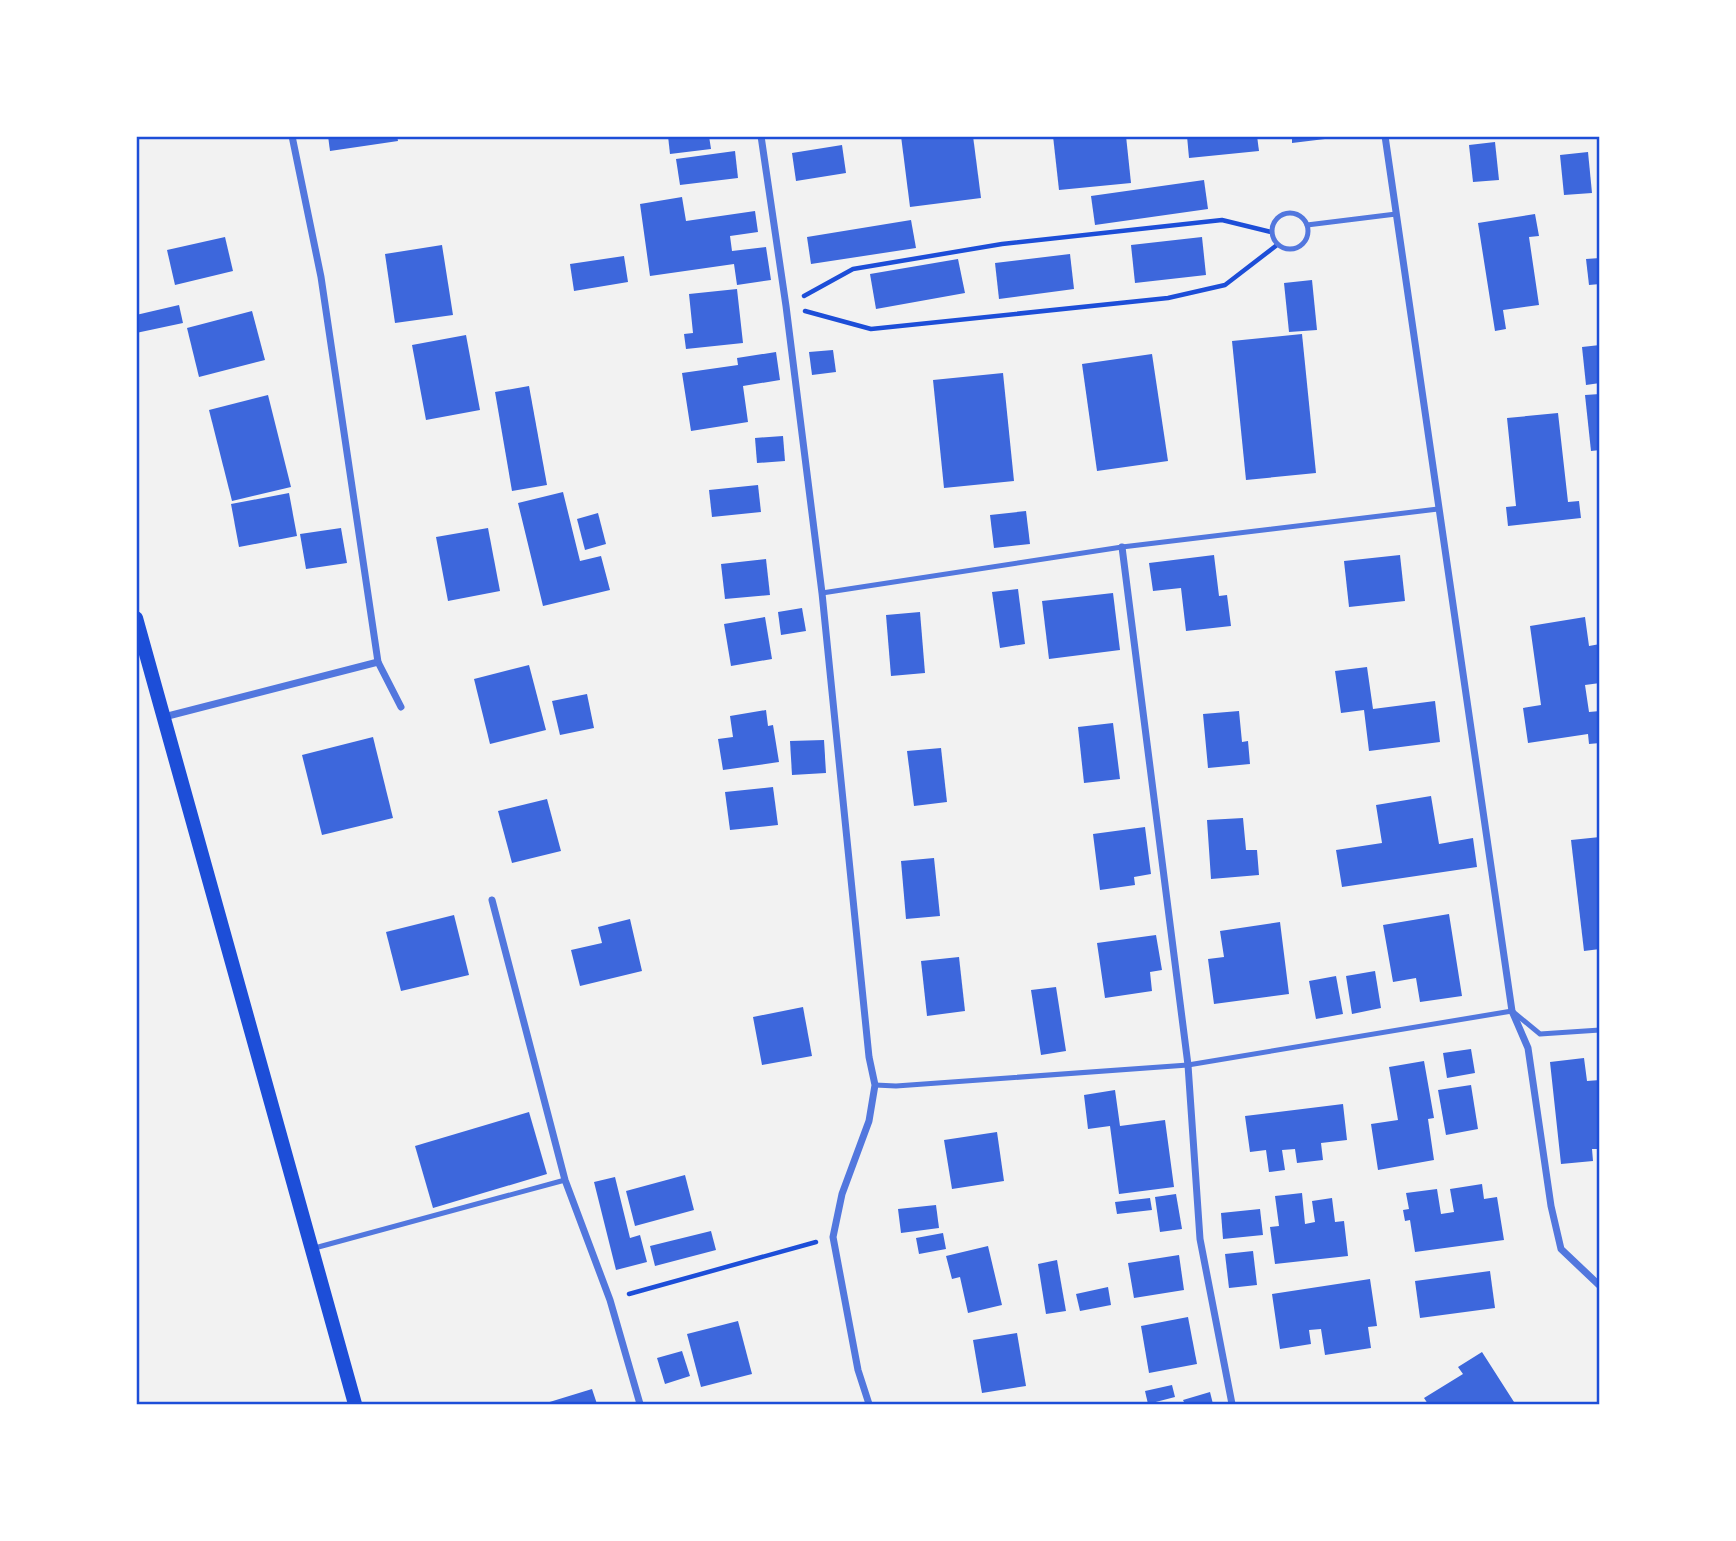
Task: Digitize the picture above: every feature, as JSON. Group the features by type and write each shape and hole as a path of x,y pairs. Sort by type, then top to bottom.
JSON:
{"main road":[{"path":"136,618 355,1405"}],"street":[{"path":"292,136 321,278 378,662 401,707"},
{"path":"761,136 786,306 822,593 869,1057 875,1084 869,1121 842,1194 833,1237 858,1370 869,1405"},
{"path":"1385,136 1512,1011 1528,1048 1551,1206 1561,1249 1600,1286"},
{"path":"1122,547 1188,1065 1200,1239 1232,1405"},
{"path":"163,718 378,662"},
{"path":"492,900 565,1180 610,1300 640,1405"}],"lane":[{"path":"1287,212 1301,216 1307,225 1307,237 1299,247 1288,249 1277,244 1271,232 1274,221 1287,212"},
{"path":"1307,225 1396,214"},
{"path":"822,593 1122,547 1438,509"},
{"path":"875,1084 896,1086 1188,1065 1512,1011 1540,1034 1600,1030"},
{"path":"310,1249 565,1180"}],"path":[{"path":"786,306 853,269 1002,244 1222,220 1271,232"},
{"path":"786,306 871,329 1168,298 1225,285 1277,244"},
{"path":"610,1300 833,1237"}],"building":[{"path":"328,136 397,136 398,141 330,151"},
{"path":"668,136 709,136 711,149 670,154"},
{"path":"901,136 973,136 981,198 910,207"},
{"path":"1053,136 1126,136 1131,183 1059,190"},
{"path":"1187,136 1257,136 1259,151 1189,158"},
{"path":"1292,136 1324,136 1325,139 1292,143"},
{"path":"1495,142 1499,180 1473,182 1469,145"},
{"path":"842,145 846,173 796,181 792,153"},
{"path":"735,151 738,178 680,185 676,159"},
{"path":"1588,152 1592,193 1564,195 1560,155"},
{"path":"1204,180 1208,209 1095,225 1091,196"},
{"path":"682,197 686,221 755,211 758,232 730,236 732,251 766,247 771,280 737,285 734,264 650,276 640,204"},
{"path":"1535,214 1539,236 1529,237 1539,305 1503,310 1506,329 1495,331 1478,223"},
{"path":"911,220 916,248 811,264 807,237"},
{"path":"225,237 233,271 175,285 167,250"},
{"path":"1202,237 1206,275 1135,283 1131,245"},
{"path":"442,245 453,315 395,323 385,254"},
{"path":"1070,254 1074,289 999,299 995,263"},
{"path":"624,256 628,282 574,291 570,264"},
{"path":"1600,258 1600,284 1589,285 1586,259"},
{"path":"958,259 965,293 876,309 870,274"},
{"path":"1312,280 1317,330 1289,332 1284,283"},
{"path":"737,289 743,343 686,349 684,334 693,333 689,294"},
{"path":"179,305 183,323 136,333 136,315"},
{"path":"252,311 265,360 199,377 187,328"},
{"path":"1302,334 1316,473 1246,480 1232,341"},
{"path":"466,335 480,410 426,420 412,345"},
{"path":"1600,345 1600,383 1586,385 1582,347"},
{"path":"833,350 836,372 812,375 809,352"},
{"path":"776,352 780,380 743,386 748,422 691,431 682,373 738,365 737,358"},
{"path":"1152,354 1168,461 1097,471 1082,364"},
{"path":"1003,373 1014,481 944,488 933,380"},
{"path":"529,386 547,485 512,491 495,392"},
{"path":"1600,394 1600,450 1591,451 1585,395"},
{"path":"268,395 291,487 232,501 209,410"},
{"path":"1558,413 1568,502 1579,501 1581,518 1508,526 1506,507 1516,506 1507,418"},
{"path":"783,436 785,461 757,463 755,438"},
{"path":"758,485 761,512 712,517 709,490"},
{"path":"563,492 580,561 601,556 610,590 543,606 518,503"},
{"path":"289,493 297,536 239,547 231,504"},
{"path":"1026,511 1030,544 994,548 990,515"},
{"path":"598,513 606,544 585,550 577,519"},
{"path":"341,528 347,563 306,569 300,534"},
{"path":"488,528 500,591 448,601 436,537"},
{"path":"1214,555 1219,596 1227,595 1231,626 1186,631 1181,588 1153,591 1149,563"},
{"path":"1400,555 1405,601 1349,607 1344,561"},
{"path":"766,559 770,595 725,599 721,564"},
{"path":"1018,589 1025,644 1000,648 992,592"},
{"path":"1113,593 1120,650 1049,659 1042,601"},
{"path":"802,608 806,631 781,635 778,612"},
{"path":"920,612 925,673 891,676 886,615"},
{"path":"765,617 772,659 731,666 724,624"},
{"path":"1585,617 1589,646 1600,644 1600,683 1585,685 1589,712 1600,711 1600,743 1589,744 1588,734 1528,743 1523,708 1541,705 1530,626"},
{"path":"529,665 546,730 490,744 474,679"},
{"path":"1367,667 1373,709 1435,701 1440,742 1369,751 1364,710 1341,713 1335,671"},
{"path":"587,694 594,728 560,735 552,701"},
{"path":"766,710 768,726 773,725 779,762 723,770 718,739 733,737 730,716"},
{"path":"1239,711 1242,742 1248,741 1250,764 1208,768 1203,714"},
{"path":"1113,723 1120,779 1084,783 1078,727"},
{"path":"373,737 393,818 322,835 302,755"},
{"path":"824,740 826,773 792,775 790,741"},
{"path":"941,748 947,802 914,806 907,751"},
{"path":"773,787 778,825 730,830 725,792"},
{"path":"1431,796 1439,844 1473,838 1477,867 1342,887 1336,850 1382,843 1376,805"},
{"path":"547,799 561,851 512,863 498,811"},
{"path":"1243,818 1246,850 1257,850 1259,875 1211,879 1207,820"},
{"path":"1145,827 1151,874 1134,877 1135,885 1100,890 1093,834"},
{"path":"1600,837 1600,949 1584,951 1571,840"},
{"path":"934,858 940,916 906,919 901,861"},
{"path":"1449,914 1462,996 1420,1002 1416,978 1393,982 1383,925"},
{"path":"454,915 469,975 401,991 386,932"},
{"path":"630,919 642,971 580,986 571,950 602,943 598,927"},
{"path":"1280,922 1289,994 1214,1004 1208,959 1224,957 1220,931"},
{"path":"1156,935 1162,970 1150,972 1152,991 1105,998 1097,943"},
{"path":"959,957 965,1011 927,1016 921,961"},
{"path":"1375,971 1381,1008 1352,1014 1346,976"},
{"path":"1336,976 1343,1014 1316,1019 1309,981"},
{"path":"1056,987 1066,1051 1041,1055 1031,990"},
{"path":"803,1007 812,1056 762,1065 753,1017"},
{"path":"1471,1049 1475,1073 1447,1078 1443,1053"},
{"path":"1584,1058 1587,1081 1600,1080 1600,1149 1592,1149 1593,1161 1561,1164 1550,1062"},
{"path":"1424,1061 1434,1118 1428,1119 1434,1160 1378,1170 1371,1124 1398,1120 1389,1067"},
{"path":"1471,1085 1478,1129 1446,1135 1438,1090"},
{"path":"1115,1090 1120,1126 1165,1120 1174,1187 1119,1194 1110,1126 1088,1129 1084,1095"},
{"path":"1343,1104 1347,1140 1321,1143 1323,1160 1297,1163 1295,1149 1282,1150 1285,1170 1269,1172 1266,1150 1250,1152 1245,1116"},
{"path":"529,1112 547,1174 433,1208 415,1146"},
{"path":"997,1132 1004,1181 952,1189 944,1140"},
{"path":"685,1175 694,1210 635,1226 626,1191"},
{"path":"615,1177 630,1238 640,1235 647,1262 616,1270 594,1182"},
{"path":"1482,1184 1484,1199 1497,1197 1504,1240 1415,1252 1410,1220 1405,1221 1403,1210 1409,1209 1406,1193 1437,1189 1441,1214 1454,1212 1450,1189"},
{"path":"1302,1193 1305,1224 1315,1222 1312,1201 1332,1198 1335,1222 1344,1221 1348,1256 1275,1264 1270,1227 1279,1226 1275,1196"},
{"path":"1176,1194 1182,1229 1160,1232 1155,1197"},
{"path":"1150,1198 1152,1210 1117,1214 1115,1202"},
{"path":"936,1205 939,1228 901,1233 898,1209"},
{"path":"1260,1209 1263,1235 1223,1239 1221,1213"},
{"path":"711,1231 716,1250 655,1266 650,1246"},
{"path":"943,1233 946,1249 919,1254 916,1238"},
{"path":"988,1246 1002,1305 968,1313 960,1277 952,1279 946,1256"},
{"path":"1253,1251 1257,1285 1229,1288 1225,1254"},
{"path":"1179,1255 1184,1290 1134,1298 1128,1263"},
{"path":"1057,1260 1066,1311 1046,1314 1038,1264"},
{"path":"1490,1271 1495,1308 1420,1318 1415,1281"},
{"path":"1370,1279 1377,1326 1368,1327 1371,1348 1325,1355 1321,1329 1309,1330 1311,1344 1280,1349 1272,1294"},
{"path":"1108,1287 1111,1305 1080,1311 1076,1294"},
{"path":"1188,1317 1197,1364 1149,1373 1141,1326"},
{"path":"738,1321 752,1374 701,1387 687,1334"},
{"path":"1017,1333 1026,1386 982,1393 973,1340"},
{"path":"682,1351 690,1376 665,1384 657,1358"},
{"path":"1482,1352 1514,1402 1428,1404 1424,1398 1463,1374 1458,1367"},
{"path":"1172,1385 1175,1397 1148,1404 1145,1391"},
{"path":"592,1389 597,1404 543,1404"},
{"path":"1210,1392 1213,1404 1185,1404 1183,1400"}]}
